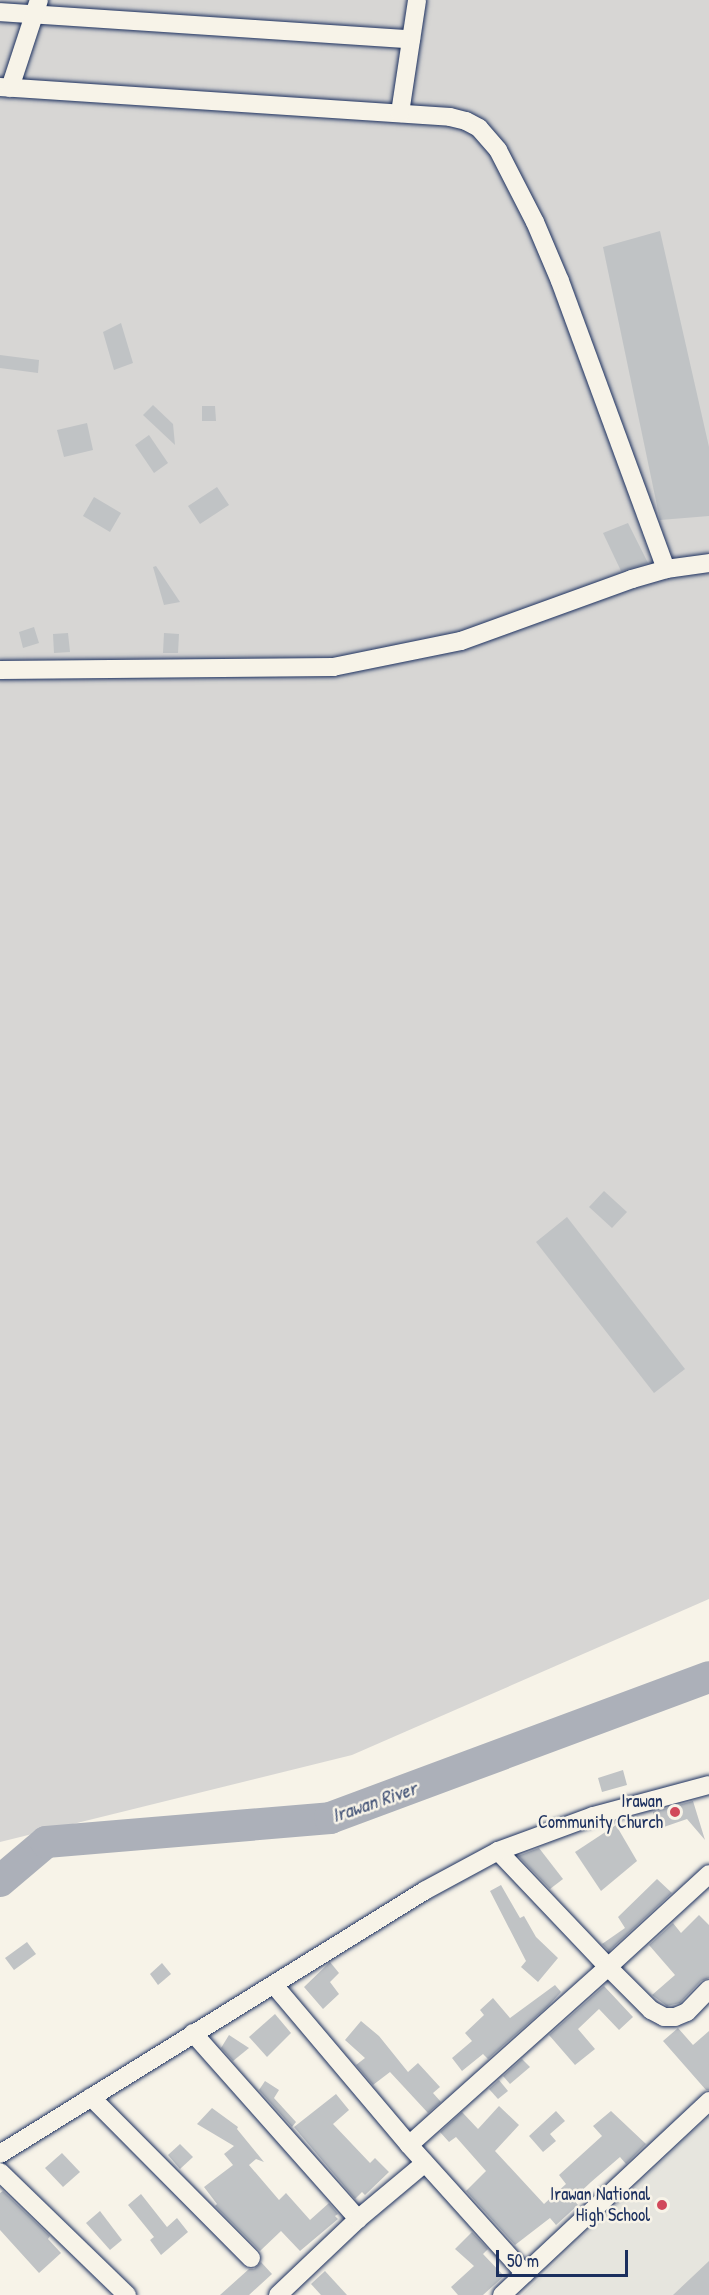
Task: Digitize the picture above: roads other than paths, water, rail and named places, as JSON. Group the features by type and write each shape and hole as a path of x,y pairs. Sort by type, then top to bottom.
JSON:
{"street":[{"path":"400,114 417,0"},
{"path":"0,12 37,6 411,39"},
{"path":"37,6 5,87 450,117 466,121 479,128 498,150 535,222 560,281 666,569"},
{"path":"0,670 333,667 460,640 536,615 592,592 666,569 709,563"},
{"path":"0,2154 424,1891 498,1851 593,1816 709,1785"},
{"path":"498,1851 651,2010 664,2017 675,2017 687,2012 709,1989"},
{"path":"409,2145 709,1874"},
{"path":"274,1986 409,2145 525,2274"},
{"path":"193,2033 358,2219"},
{"path":"91,2097 251,2258"},
{"path":"502,2295 709,2101"},
{"path":"278,2295 358,2219 425,2163"},
{"path":"0,2172 126,2295"}],"waterway":[{"name":"Irawan River","path":"0,1881 46,1842 330,1818 709,1677"}],"place":[{"name":"Irawan Community Church","path":"675,1812"},
{"name":"Irawan National High School","path":"662,2205"}]}
